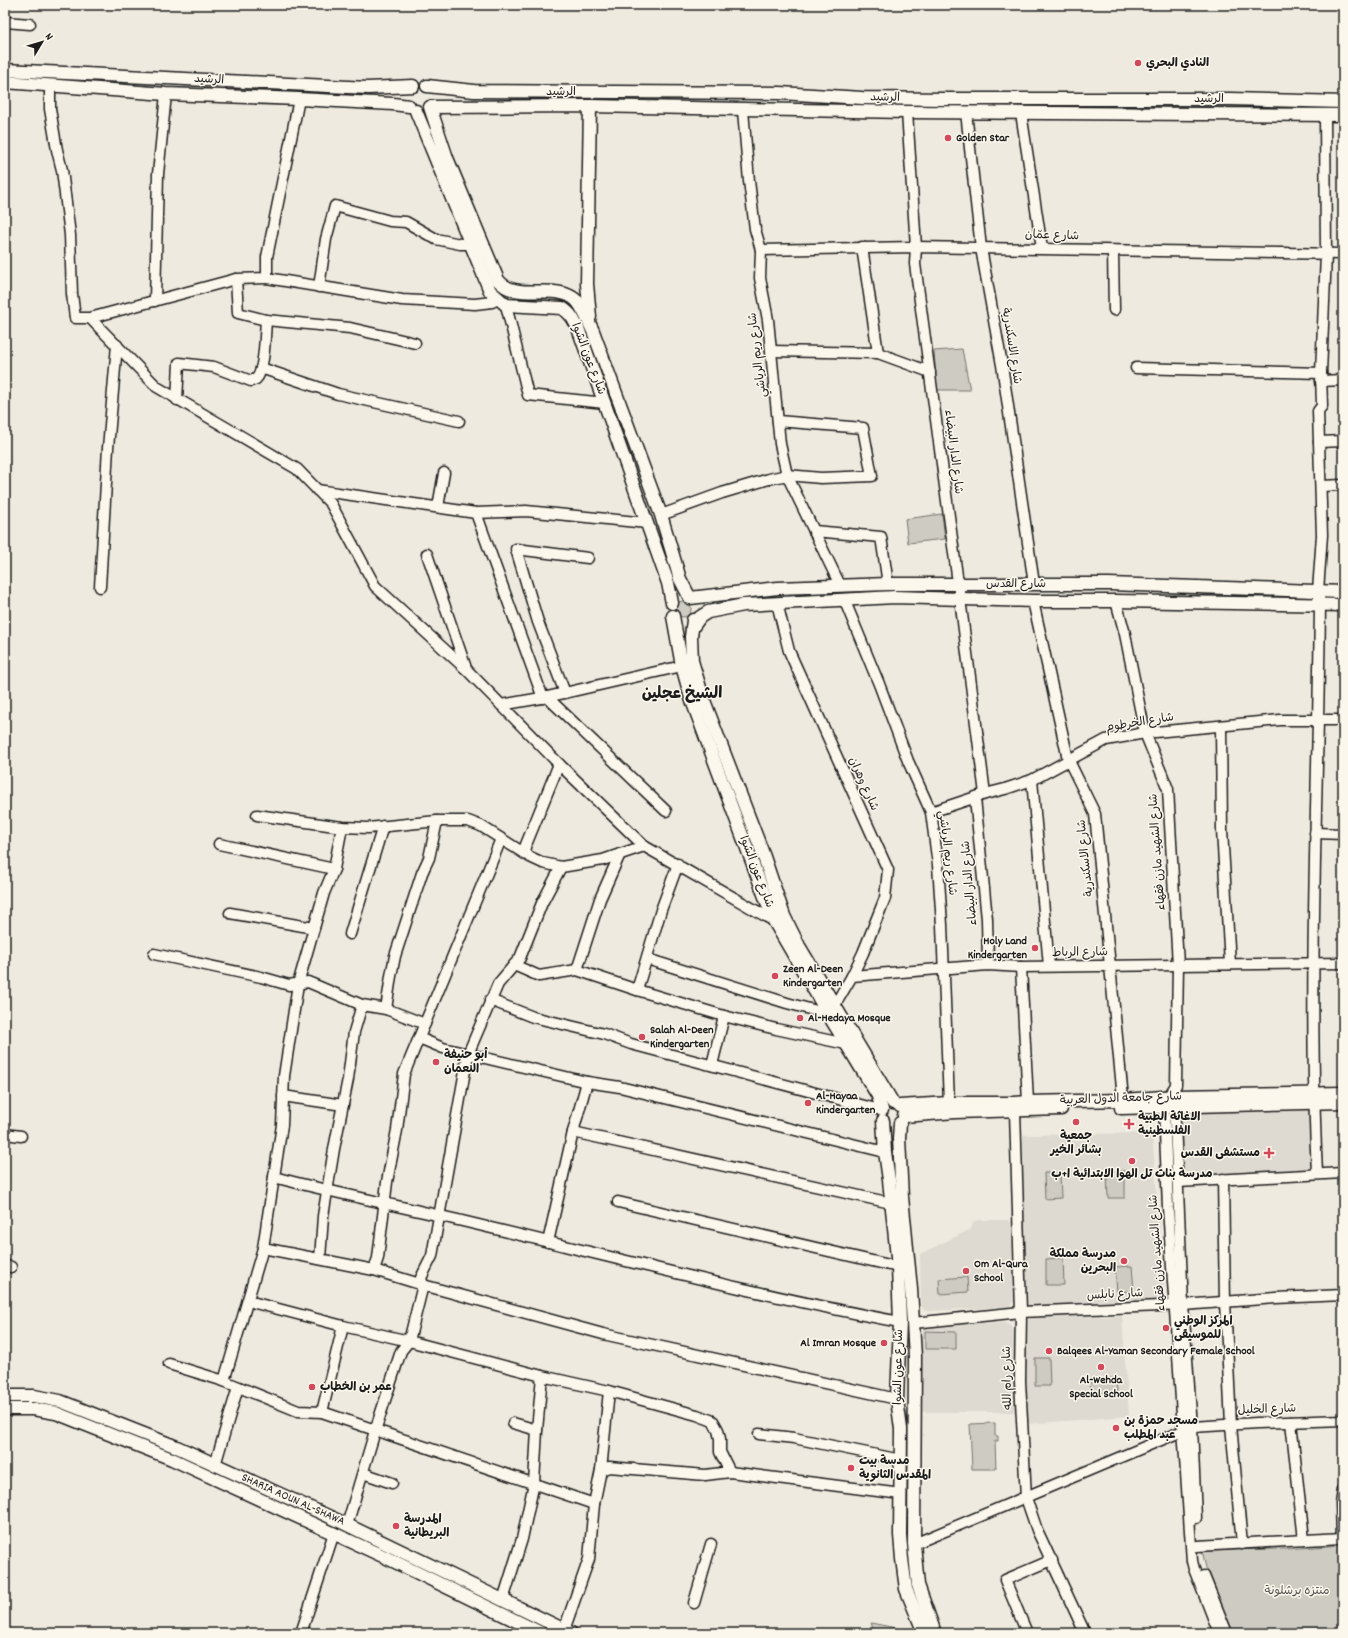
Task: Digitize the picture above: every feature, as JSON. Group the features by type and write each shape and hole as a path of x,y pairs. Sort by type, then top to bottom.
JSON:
{"main road":[{"name":"الرشيد","path":"5,70 368,88 413,86"},
{"name":"الرشيد","path":"5,82 166,94 393,104 413,109"},
{"path":"413,109 424,111 432,104 433,96 427,86 420,84 413,86 406,95 413,109 425,131 436,162 477,244 498,280 505,287 514,290 563,293 580,290 587,284"},
{"name":"الرشيد","path":"427,86 474,91 780,93 877,98 1106,100 1231,99 1343,102"},
{"name":"الرشيد","path":"430,107 590,106 907,112 1343,115"},
{"name":"شارع عون الشوا","path":"590,106 587,284 588,305 593,331"},
{"path":"430,107 477,244 490,291 502,302"},
{"name":"شارع عون الشوا","path":"563,293 577,301 593,331 661,515 680,579 690,598"},
{"name":"شارع عون الشوا","path":"502,302 562,308 569,312 579,331 668,583 682,666 691,698 774,921 899,1112 902,1197 911,1289 915,1358 914,1544 918,1585 935,1633"},
{"name":"شارع القدس","path":"690,598 704,598 778,588 840,585 958,583 1109,584 1343,592"},
{"path":"682,584 693,593 704,598"},
{"path":"682,596 690,598 696,608 692,622 676,619 672,610 678,598 682,596"},
{"name":"شارع القدس","path":"692,622 708,612 744,605 895,597 1034,601 1343,605"},
{"name":"شارع عون الشوا","path":"692,622 692,661 703,698 762,852 784,916 831,1010 846,1044 878,1096 890,1180 898,1267 900,1322 897,1399 901,1460 900,1535 906,1589 924,1633"},
{"name":"شارع جامعة الدول العربية","path":"1314,1099 1343,1094"},
{"name":"شارع جامعة الدول العربية","path":"899,1112 1015,1111 1171,1098"},
{"name":"شارع جامعة الدول العربية","path":"899,1112 949,1103 1015,1103 1171,1098 1314,1099 1343,1102"},
{"path":"886,1105 899,1112 897,1125 890,1125 880,1114 886,1105"},
{"name":"SHARIA AOUN AL-SHAWA","path":"5,1396 34,1396 60,1401 177,1447 347,1525 566,1632"},
{"name":"SHARIA AOUN AL-SHAWA","path":"5,1409 33,1409 64,1416 172,1459 334,1533 541,1633"}],"street":[{"path":"5,22 30,24"},
{"path":"50,85 50,109 62,170 70,235 72,294 75,318 90,318 236,279 267,278 402,300 475,304 502,302 528,395 605,403"},
{"path":"155,301 158,174 166,94"},
{"path":"267,278 267,258 299,99"},
{"name":"شارع ريم الرياشي","path":"743,110 755,229 761,250 760,278 768,320 780,444 787,475 840,585"},
{"name":"شارع الدار البيضاء","path":"907,112 916,247 915,264 960,599 980,796 988,965"},
{"name":"شارع الاسكندرية","path":"966,112 981,248 1002,365 1034,584"},
{"path":"1021,113 1042,248"},
{"path":"1317,1173 1314,1099 1315,833 1320,605 1318,592 1322,535 1318,412 1322,406 1321,377 1326,254 1325,115"},
{"path":"319,286 326,240 334,206 390,221 406,222 436,239 477,244"},
{"path":"862,247 878,353"},
{"name":"شارع عمّان","path":"761,250 916,247 1042,248 1113,252 1343,254"},
{"path":"1113,252 1114,310"},
{"path":"236,279 238,314 266,320 350,328 415,343"},
{"path":"90,318 157,387 297,469 331,504 375,586 467,670 559,764 644,846 678,864 774,921"},
{"path":"177,400 179,363 214,367 251,381 256,379 264,353 266,320"},
{"path":"100,587 108,448 117,345"},
{"path":"771,351 878,353 930,372"},
{"path":"260,368 338,394 459,420"},
{"path":"1136,368 1321,377 1343,380"},
{"path":"661,515 722,493 787,475 820,478 872,476 863,428 778,420"},
{"path":"1319,442 1343,441"},
{"path":"438,507 444,473"},
{"path":"1321,486 1343,485"},
{"path":"317,490 476,513 526,511 647,523"},
{"path":"476,513 545,697 666,811"},
{"path":"814,531 881,537 888,584"},
{"path":"564,693 538,622 516,549 588,558"},
{"path":"427,554 467,670"},
{"name":"شارع ريم الرياشي","path":"844,599 879,684 908,761 931,812 938,865 949,1103"},
{"name":"شارع الاسكندرية","path":"1034,601 1068,759 1095,814 1123,1098"},
{"name":"شارع الشهيد مازن فقهاء","path":"1116,601 1125,634 1145,733 1168,789 1178,965 1171,1098 1179,1305 1197,1546 1200,1567 1227,1633"},
{"name":"شارع وهران","path":"777,603 789,652 888,870 885,898 852,976"},
{"path":"501,705 564,693 682,666"},
{"name":"شارع الخرطوم","path":"931,812 1032,780 1068,759 1106,740 1145,733 1280,720 1343,720"},
{"path":"1221,726 1222,830 1230,964"},
{"path":"523,852 559,764"},
{"path":"1032,780 1048,966"},
{"path":"257,814 342,828 368,828 437,821 468,821 543,863 561,868 597,861 644,846"},
{"path":"386,1009 391,976 396,956 422,873 429,858 437,821"},
{"path":"350,934 383,826"},
{"path":"224,1381 263,1248 282,1125 284,1076 298,984 324,893 334,869 342,828"},
{"path":"1315,833 1343,834"},
{"path":"374,1270 378,1258 387,1182 397,1130 404,1074 501,839"},
{"path":"219,844 334,869"},
{"path":"577,970 600,899 620,854"},
{"path":"637,990 661,910 678,864"},
{"path":"347,1525 401,1351 409,1341 423,1285 421,1278 432,1256 468,1054 498,984 520,958 542,903 561,868"},
{"path":"230,913 314,928"},
{"path":"154,954 261,977 289,985 308,982 362,1005 386,1009 425,1024"},
{"path":"647,959 787,1003 831,1010 852,976"},
{"name":"شارع الرباط","path":"852,976 988,965 1022,967 1314,962 1343,963"},
{"path":"514,965 539,976 577,970 724,1016 846,1044"},
{"path":"1022,967 1028,1102"},
{"path":"490,1000 533,1017 604,1034 631,1044 712,1065 880,1114"},
{"path":"320,1259 323,1216 334,1149 348,1079 354,1032 362,1005"},
{"path":"712,1065 724,1016"},
{"path":"419,1038 443,1048 587,1082 620,1087 885,1152"},
{"path":"548,1242 573,1132 587,1082"},
{"path":"283,1096 343,1105"},
{"name":"شارع الشهيد مازن فقهاء","path":"1171,1098 1178,1182 1179,1305"},
{"name":"شارع رام الله","path":"1015,1111 1021,1312 1020,1381 1026,1498 1037,1530 1085,1633"},
{"path":"573,1132 891,1203"},
{"path":"5,1134 20,1136"},
{"path":"1178,1182 1317,1173 1343,1173"},
{"path":"274,1178 328,1192 440,1216 827,1308 900,1322"},
{"path":"1223,1179 1225,1302 1231,1424 1242,1544"},
{"path":"618,1202 898,1267"},
{"path":"263,1248 374,1270 602,1334 897,1399"},
{"name":"شارع نابلس","path":"913,1323 1021,1312 1179,1305 1343,1295"},
{"path":"248,1301 542,1376 609,1391 697,1415 712,1421 718,1430 720,1452 730,1472"},
{"path":"322,1412 343,1326"},
{"path":"169,1364 224,1381 298,1411 322,1412 594,1504"},
{"path":"503,1600 522,1539 534,1483 542,1376"},
{"path":"215,1465 238,1387"},
{"path":"566,1632 589,1559 594,1504 601,1470 609,1391"},
{"name":"شارع الخليل","path":"914,1544 1188,1429 1231,1424 1343,1420"},
{"path":"1291,1422 1304,1540"},
{"path":"513,1423 537,1430"},
{"name":"شارع الشهيد مازن فقهاء","path":"1188,1429 1192,1561 1219,1633"},
{"path":"759,1434 794,1438 901,1460"},
{"path":"601,1470 610,1467 705,1475 730,1472 901,1494"},
{"path":"363,1473 392,1483"},
{"path":"1197,1546 1343,1538 1341,1504 1343,1490"},
{"path":"301,1633 334,1533"},
{"path":"694,1603 711,1544"},
{"path":"1027,1633 1005,1580 1052,1560"}],"shaded area":[{"path":"1310,1109 1313,1171 1175,1178 1177,1111"},
{"path":"1152,1133 1165,1302 1029,1307 1026,1304 1023,1228 1023,1135"},
{"name":"Om Al-Qura School","path":"1007,1220 1011,1222 1014,1301 1007,1307 924,1310 921,1305 920,1254 971,1229 974,1221"},
{"path":"1122,1316 1129,1416 1026,1424 1023,1322 1033,1317"},
{"path":"1005,1322 1010,1325 1014,1331 1018,1412 921,1412 921,1334 924,1328 932,1325"}],"green space":[{"path":"962,349 970,390 937,390 934,351"},
{"path":"942,514 945,539 908,543 905,519"},
{"path":"683,601 690,606 691,609 686,616 683,617 676,612 675,609 680,602"},
{"path":"1107,1171 1125,1171 1125,1198 1108,1198"},
{"path":"1044,1173 1060,1173 1061,1198 1045,1199"},
{"path":"1063,1258 1064,1285 1046,1285 1046,1259"},
{"path":"1132,1266 1134,1291 1117,1292 1115,1267"},
{"path":"967,1277 968,1292 940,1294 939,1279"},
{"path":"925,1331 956,1332 956,1349 925,1349"},
{"path":"1035,1358 1049,1358 1050,1386 1035,1386"},
{"path":"1116,1378 1117,1392 1091,1393 1090,1380"},
{"path":"995,1423 995,1436 998,1436 998,1441 995,1441 996,1469 972,1469 970,1424"},
{"name":"منتزه برشلونة","path":"1343,1545 1343,1631 1338,1633 1233,1633 1206,1568 1202,1550 1286,1549"},
{"path":"871,1623 916,1632 916,1633 875,1633"}],"place":[{"name":"النادي البحري","path":"1138,63"},
{"name":"Golden Star","path":"948,138"},
{"name":"Holy Land Kindergarten","path":"1035,948"},
{"name":"Zeen Al-Deen Kindergarten","path":"775,976"},
{"name":"Al-Hedaya Mosque","path":"800,1018"},
{"name":"Salah Al-Deen Kindergarten","path":"642,1037"},
{"name":"أبو حنيفة النعمان","path":"436,1062"},
{"name":"Al-Hayaa Kindergarten","path":"808,1103"},
{"name":"جمعية بشائر الخير","path":"1076,1122"},
{"name":"الاغاثة الطبية الفلسطينية","path":"1129,1124"},
{"name":"مستشفى القدس","path":"1269,1153"},
{"name":"مدرسة بنات تل الهوا الابتدائية ا+ب","path":"1132,1161"},
{"name":"مدرسة مملكة البحرين","path":"1124,1261"},
{"name":"Om Al-Qura School","path":"966,1271"},
{"name":"المركز الوطني للموسيقى","path":"1166,1328"},
{"name":"Al Imran Mosque","path":"884,1343"},
{"name":"Balqees Al-Yaman Secondary Female School","path":"1049,1351"},
{"name":"Al-Wehda Special School","path":"1101,1367"},
{"name":"عمر بن الخطاب","path":"312,1387"},
{"name":"مسجد حمزة بن عبد المطلب","path":"1116,1428"},
{"name":"مدسة بيت المقدس الثانوية","path":"851,1468"},
{"name":"المدرسة البريطانية","path":"396,1526"}],"district":[{"name":"الشيخ عجلين","path":"682,694"}]}
